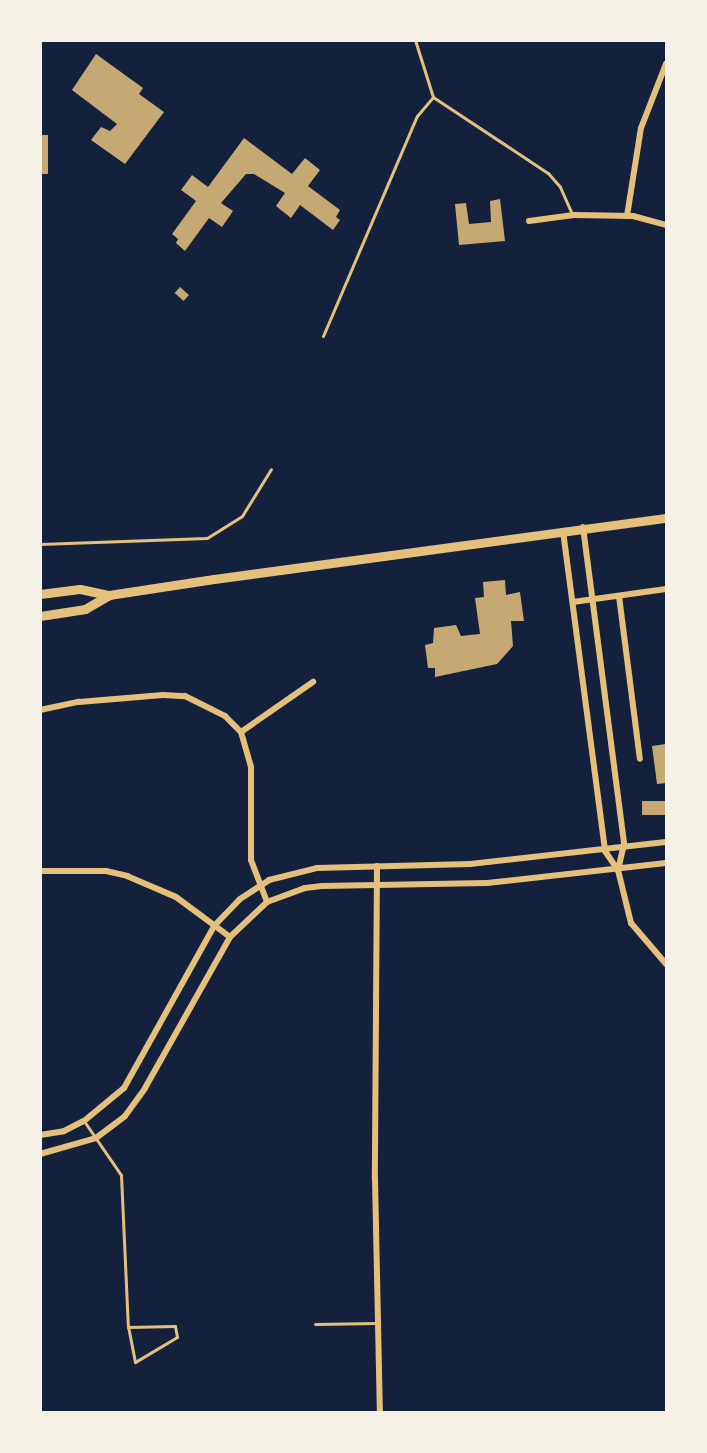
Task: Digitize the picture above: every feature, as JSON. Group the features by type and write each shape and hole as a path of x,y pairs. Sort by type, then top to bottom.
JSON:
{"main road":[{"path":"40,616 85,609 109,596 583,527 666,518"},
{"path":"40,594 80,589 109,596"}],"street":[{"path":"627,216 641,128 666,64"},
{"path":"529,222 574,215 627,216 666,225"},
{"path":"583,527 624,849 618,870"},
{"path":"563,530 605,851 618,870 631,923 666,964"},
{"path":"573,602 666,589"},
{"path":"619,596 640,759"},
{"path":"241,732 313,682"},
{"path":"40,710 79,702 185,696 225,716 241,732 251,767 251,860 267,902"},
{"path":"40,1135 64,1131 84,1121 124,1088 214,926 240,899 259,886 304,870 470,864 624,849 666,842"},
{"path":"40,1154 96,1138 125,1116 145,1088 230,937 267,902 305,888 487,883 666,863"},
{"path":"377,866 380,1413"},
{"path":"40,871 106,871 127,876 176,897 230,937"}],"lane":[{"path":"415,40 433,97 548,173 574,215"},
{"path":"323,336 413,126 433,97"},
{"path":"40,544 207,538 242,516 271,469"},
{"path":"84,1121 121,1174 128,1327 135,1362 177,1337 175,1326 128,1327"},
{"path":"315,1324 378,1323"}],"building":[{"path":"96,54 143,88 139,94 164,112 125,164 91,140 101,127 110,131 117,124 72,90"},
{"path":"40,135 48,135 48,174 40,174"},
{"path":"244,138 292,174 305,158 320,170 308,186 340,210 336,217 340,220 333,230 300,205 291,218 276,206 285,193 254,174 246,174 221,203 233,211 222,227 209,218 185,251 176,243 178,239 172,234 196,201 181,190 192,175 208,187"},
{"path":"500,199 505,241 459,245 455,204 466,203 469,224 491,222 490,201"},
{"path":"180,287 189,295 184,301 175,293"},
{"path":"505,580 506,595 520,592 524,621 511,621 513,646 497,664 435,677 435,668 428,668 425,645 433,643 434,628 456,625 461,636 480,634 475,598 484,597 483,582"},
{"path":"666,744 666,783 657,784 652,746"},
{"path":"642,801 666,801 666,815 642,815"}]}
